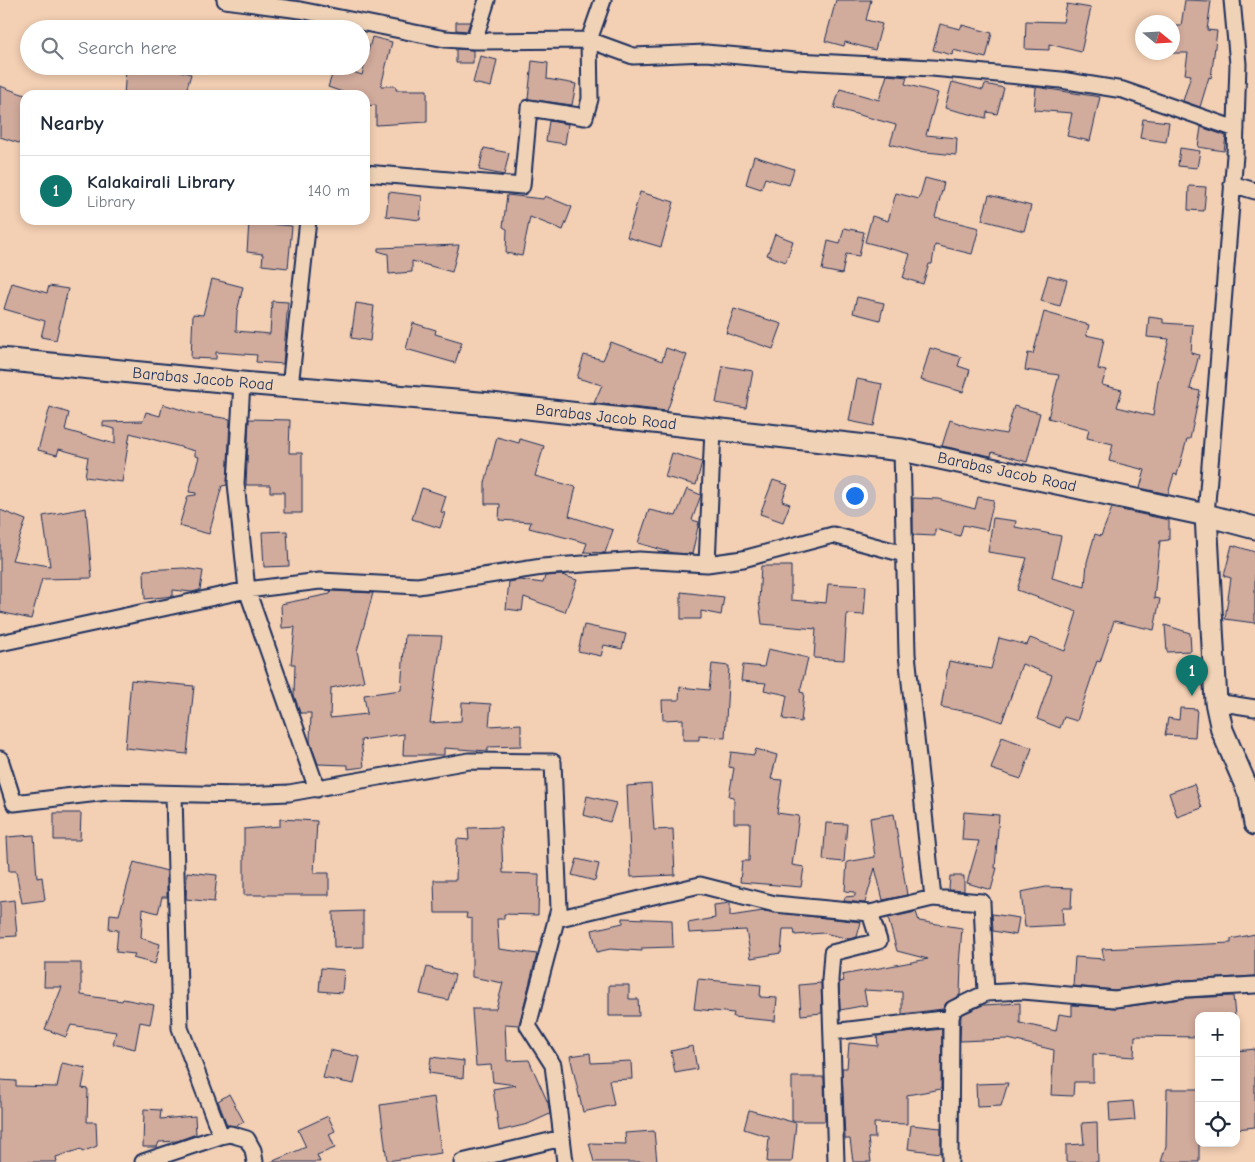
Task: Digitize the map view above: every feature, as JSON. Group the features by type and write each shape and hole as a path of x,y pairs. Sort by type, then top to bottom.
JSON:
{"street":[{"path":"225,0 300,10 350,20"},
{"path":"474,41 487,0"},
{"path":"370,173 522,186 529,108 586,117 590,99 589,40 604,0"},
{"path":"1232,0 1238,64 1236,129 1206,515 1216,702 1222,730 1250,795 1255,824"},
{"path":"370,24 445,39 474,41 589,40 633,56 706,53 796,62 932,68 1061,80 1123,90 1236,129"},
{"path":"1232,184 1255,191"},
{"path":"290,387 307,225"},
{"name":"Barabas Jacob Road","path":"0,358 242,384 491,404 902,450 1206,515 1255,528"},
{"path":"242,384 236,483 247,590 317,788"},
{"path":"707,564 713,428"},
{"path":"902,450 906,654 933,898"},
{"path":"0,643 247,590 320,581 418,586 542,567 639,560 707,564 743,559 833,535 904,554"},
{"path":"1216,702 1255,708"},
{"path":"0,759 7,804 107,792 242,795 289,793 469,761 553,762 559,909 528,1026 553,1065 565,1162"},
{"path":"174,794 180,1028 221,1136"},
{"path":"556,919 700,885 775,904 870,913 933,898 982,902 986,992"},
{"path":"836,1162 830,980 832,953 879,941 870,913"},
{"path":"950,1162 951,1018 953,1009 986,992 1023,991 1115,999 1186,990 1255,985"},
{"path":"832,1032 951,1018"},
{"path":"143,1162 230,1134 247,1139 253,1150 255,1162"},
{"path":"462,1162 562,1138"}],"building":[{"path":"836,0 871,0 866,20 882,24 875,50 845,42 844,46 825,41"},
{"path":"1185,0 1211,1 1207,30 1217,31 1211,78 1209,77 1200,107 1183,101 1191,75 1185,74 1188,53 1180,53 1181,26"},
{"path":"1067,4 1091,8 1081,52 1049,44 1049,50 1025,49 1026,21 1063,22"},
{"path":"456,22 470,22 467,31 456,30"},
{"path":"940,24 960,29 962,25 992,33 986,58 953,50 952,55 933,50"},
{"path":"372,37 392,42 381,86 396,86 396,90 427,90 427,122 376,125 376,105 370,106 370,90 337,90 328,87 332,75 370,75 370,45"},
{"path":"456,49 473,50 473,63 456,63"},
{"path":"480,56 497,60 491,87 473,83"},
{"path":"532,61 548,63 547,79 576,84 572,105 528,99"},
{"path":"126,75 191,75 186,90 124,90"},
{"path":"887,75 907,77 905,84 938,93 926,135 957,138 956,155 916,151 890,144 896,125 834,108 840,89 879,100"},
{"path":"952,82 983,90 985,84 1004,88 997,114 987,112 986,118 945,108"},
{"path":"0,86 20,93 20,143 0,137"},
{"path":"1036,87 1100,97 1090,141 1067,136 1072,113 1034,110"},
{"path":"1143,119 1169,122 1166,142 1140,138"},
{"path":"549,121 568,124 565,144 546,141"},
{"path":"1201,127 1226,136 1224,151 1198,147"},
{"path":"484,148 509,153 504,175 479,170"},
{"path":"1180,148 1200,151 1197,168 1178,166"},
{"path":"754,156 794,169 789,185 765,178 761,189 746,184"},
{"path":"925,178 944,183 935,217 979,228 972,254 935,245 932,264 929,264 923,284 903,278 910,254 865,242 872,216 888,221 896,193 919,199"},
{"path":"1189,186 1206,187 1204,211 1188,210"},
{"path":"389,192 422,196 420,220 386,216"},
{"path":"640,192 674,202 661,247 627,237"},
{"path":"507,195 543,199 545,196 572,207 563,230 530,217 522,256 506,253 507,229 503,227"},
{"path":"989,195 1031,206 1024,231 982,220"},
{"path":"249,225 292,226 288,268 262,265 263,254 247,252"},
{"path":"844,228 864,232 859,256 846,254 842,274 822,270 828,241 840,244"},
{"path":"775,234 793,241 786,262 767,255"},
{"path":"459,245 452,272 412,261 412,272 389,274 388,254 378,251 378,248"},
{"path":"1048,275 1067,280 1060,306 1041,301"},
{"path":"212,279 243,287 237,312 236,331 270,334 272,301 288,302 283,364 256,362 257,355 216,352 216,359 191,358 193,314 203,315"},
{"path":"12,283 47,293 49,286 68,289 56,340 41,337 45,321 4,309"},
{"path":"857,297 884,303 880,320 853,313"},
{"path":"356,303 374,306 370,341 351,338"},
{"path":"734,309 782,324 773,349 726,333"},
{"path":"1044,312 1089,325 1086,335 1104,339 1098,369 1106,371 1102,385 1122,390 1117,407 1153,416 1158,381 1169,339 1147,337 1149,317 1163,319 1163,323 1193,325 1191,353 1199,355 1190,389 1200,391 1190,439 1187,439 1177,475 1174,474 1168,494 1140,488 1145,470 1109,461 1113,444 1087,438 1089,429 1048,418 1059,375 1025,370 1028,353 1033,354"},
{"path":"413,323 436,330 435,334 462,342 455,363 406,349"},
{"path":"611,342 662,361 666,348 687,355 667,411 594,403 602,385 577,378 584,355 603,360"},
{"path":"930,348 961,357 958,366 970,370 963,392 921,380"},
{"path":"723,366 753,371 746,408 716,403"},
{"path":"857,379 882,384 874,426 849,421"},
{"path":"163,404 192,413 230,419 227,485 222,486 209,534 179,526 188,496 196,495 196,493 189,492 199,457 195,456 195,451 130,433 122,482 85,477 88,457 59,449 57,455 38,450 50,407 69,413 65,430 115,444 115,429 103,426 103,422 143,421 146,412 160,416"},
{"path":"1014,406 1040,413 1027,462 992,452 991,456 942,446 950,420 972,428 1006,434"},
{"path":"249,419 290,420 289,453 302,453 302,513 284,513 284,492 270,492 270,485 246,485"},
{"path":"497,437 519,443 520,439 544,446 535,476 576,487 569,516 613,530 605,553 584,552 587,543 529,528 531,522 499,520 500,504 485,504 485,483"},
{"path":"672,453 702,462 696,485 665,477"},
{"path":"773,480 788,485 782,501 790,504 783,522 760,514"},
{"path":"422,488 446,496 441,512 445,513 440,528 412,519"},
{"path":"687,489 701,495 692,520 699,522 692,554 673,553 638,543 649,510 676,516"},
{"path":"978,497 994,500 987,530 963,525 960,536 935,529 935,536 913,535 913,498 938,499 975,509"},
{"path":"86,508 92,578 42,579 31,619 0,612 0,510 26,520 12,560 50,566 43,516"},
{"path":"1112,508 1169,520 1169,540 1160,541 1154,598 1160,599 1154,630 1114,621 1100,662 1097,661 1077,721 1064,717 1060,728 1037,719 1052,675 1022,664 1002,722 979,714 941,707 949,661 991,669 999,638 1027,645 1030,638 1065,651 1077,612 1017,590 1027,558 988,552 993,518 1016,521 1015,527 1061,536 1052,578 1085,587 1087,562 1095,534 1101,536"},
{"path":"287,531 289,566 264,567 262,532"},
{"path":"1232,545 1255,552 1255,623 1225,619 1231,578 1224,576"},
{"path":"761,566 791,566 791,600 826,603 828,584 866,586 864,615 847,614 844,660 814,658 816,629 762,624 759,601"},
{"path":"184,568 203,571 200,590 192,592 173,590 173,596 145,599 144,570"},
{"path":"562,575 577,580 565,612 524,597 522,611 506,609 509,582 520,580 543,583 545,576"},
{"path":"331,591 373,593 357,651 364,681 331,688 330,718 367,714 364,695 401,690 405,635 442,636 430,723 461,721 462,702 491,704 489,726 521,724 521,746 488,747 488,751 444,748 444,755 403,755 404,734 361,740 364,767 348,769 348,765 318,764 310,742 311,713 300,713 294,695 295,664 291,664 295,627 282,628 281,604 330,594"},
{"path":"681,592 724,597 721,615 701,611 701,619 681,619"},
{"path":"584,625 626,634 622,649 604,645 601,656 578,651"},
{"path":"1165,625 1190,633 1191,651 1167,652"},
{"path":"768,649 808,658 800,692 804,693 801,722 783,719 787,695 764,690 766,683 741,681 743,665 764,667"},
{"path":"712,664 729,666 725,738 699,736 699,740 683,740 683,719 663,720 662,700 679,700 680,687 709,690"},
{"path":"131,680 194,686 187,754 125,748"},
{"path":"1180,708 1197,709 1195,737 1165,735 1168,718 1179,720"},
{"path":"1002,737 1032,748 1021,779 991,769"},
{"path":"756,749 777,755 771,779 782,780 777,813 799,816 792,865 804,867 801,887 740,882 742,861 749,861 750,823 734,823 734,797 729,796 734,768 729,767 731,752 754,755"},
{"path":"651,784 654,830 673,829 675,875 631,877 627,786"},
{"path":"1194,784 1202,808 1177,817 1169,793"},
{"path":"587,796 616,803 610,822 583,815"},
{"path":"964,812 999,815 995,868 997,868 991,890 967,883 979,841 962,840"},
{"path":"54,813 81,813 80,840 54,840"},
{"path":"894,814 907,895 883,900 875,868 865,903 844,901 845,897 855,896 855,892 845,891 847,862 875,857 870,818"},
{"path":"280,819 317,821 314,873 329,873 329,895 244,895 244,829 280,826"},
{"path":"826,823 847,824 844,862 823,860"},
{"path":"501,827 503,873 539,874 538,915 504,914 504,919 497,919 499,949 537,954 519,1025 505,1024 507,1061 529,1060 548,1103 550,1114 528,1124 499,1131 493,1089 516,1085 493,1082 491,1065 476,1066 472,1009 496,1009 503,983 472,977 472,919 466,918 467,913 435,913 434,880 456,880 457,839 469,840 468,828"},
{"path":"34,835 37,878 42,877 45,900 22,903 16,871 9,871 7,837"},
{"path":"577,859 599,864 595,881 572,875"},
{"path":"134,862 167,871 167,897 162,897 158,913 143,909 141,938 160,944 155,964 133,958 135,954 116,952 118,930 109,929 110,914 119,915"},
{"path":"187,872 217,875 214,902 186,899"},
{"path":"950,876 964,876 964,891 949,890"},
{"path":"1046,887 1072,888 1071,908 1062,908 1063,925 1025,927 1021,892"},
{"path":"14,900 17,936 0,937 0,902"},
{"path":"730,903 730,916 763,911 861,922 857,937 849,939 824,933 795,935 794,929 783,929 781,953 751,958 746,930 689,933 688,923 715,918 714,905"},
{"path":"363,911 363,947 334,948 333,912"},
{"path":"916,912 919,921 962,928 959,965 961,964 960,995 946,1003 943,1009 902,1014 902,992 864,990 867,1005 840,1010 839,982 844,981 842,975 928,959 897,951 888,918"},
{"path":"992,914 1019,918 1016,935 993,931"},
{"path":"623,918 672,920 673,947 642,948 642,951 610,949 597,952 592,930 623,923"},
{"path":"1255,934 1255,976 1185,980 1115,990 1073,986 1075,957 1104,959 1102,949 1231,943 1231,939"},
{"path":"45,963 81,963 81,995 122,1001 123,999 154,1005 150,1024 140,1022 135,1049 113,1044 116,1032 71,1025 66,1037 45,1029 62,987 44,987"},
{"path":"427,967 455,975 448,1000 420,994"},
{"path":"321,968 344,970 342,993 319,991"},
{"path":"698,979 761,985 760,997 777,998 775,1021 733,1017 734,1013 694,1009"},
{"path":"821,983 822,1013 801,1015 799,985"},
{"path":"609,985 629,985 629,999 638,999 639,1016 609,1016"},
{"path":"1233,996 1235,1012 1195,1012 1195,1037 1135,1036 1134,1057 1093,1054 1093,1082 1074,1082 1073,1096 1051,1095 1054,1050 1008,1039 960,1041 961,1015 983,1005 1020,1003 1020,1023 1056,1031 1059,1014 1072,1016 1072,1005 1116,1008 1187,998"},
{"path":"942,1029 941,1089 907,1095 907,1124 874,1123 875,1138 868,1138 871,1162 853,1162 850,1139 845,1139 842,1068 847,1068 849,1043 878,1046 877,1036"},
{"path":"693,1046 697,1069 675,1073 671,1051"},
{"path":"1255,1049 1255,1127 1240,1129 1240,1057 1240,1051"},
{"path":"330,1050 360,1057 354,1084 323,1078"},
{"path":"590,1053 591,1063 631,1061 632,1079 609,1080 614,1105 583,1112 570,1056"},
{"path":"431,1057 464,1061 463,1078 429,1073"},
{"path":"62,1063 86,1068 82,1088 88,1089 87,1122 96,1122 97,1146 82,1152 81,1149 56,1157 57,1162 0,1162 0,1080 16,1081 16,1086 57,1087"},
{"path":"792,1077 824,1077 825,1121 792,1121"},
{"path":"1008,1083 1001,1106 977,1107 976,1084"},
{"path":"1167,1089 1195,1089 1195,1147 1199,1147 1199,1162 1161,1162 1166,1146"},
{"path":"229,1094 244,1122 236,1126 227,1125 218,1101"},
{"path":"434,1097 441,1153 387,1161 380,1105"},
{"path":"1133,1101 1135,1120 1110,1122 1109,1103"},
{"path":"144,1109 161,1110 160,1119 195,1116 196,1134 177,1141 159,1142 157,1147 143,1147"},
{"path":"749,1110 796,1123 792,1162 767,1162 769,1137 744,1129"},
{"path":"328,1116 335,1131 329,1134 335,1148 317,1155 320,1162 271,1162 306,1147 298,1130"},
{"path":"1097,1122 1098,1162 1066,1162 1066,1145 1084,1144 1082,1123"},
{"path":"911,1125 941,1128 941,1153 908,1149"},
{"path":"654,1131 657,1162 594,1162 589,1143 626,1144 625,1133"}],"place":[{"name":"Kalakairali Library","path":"1192,696"}]}
